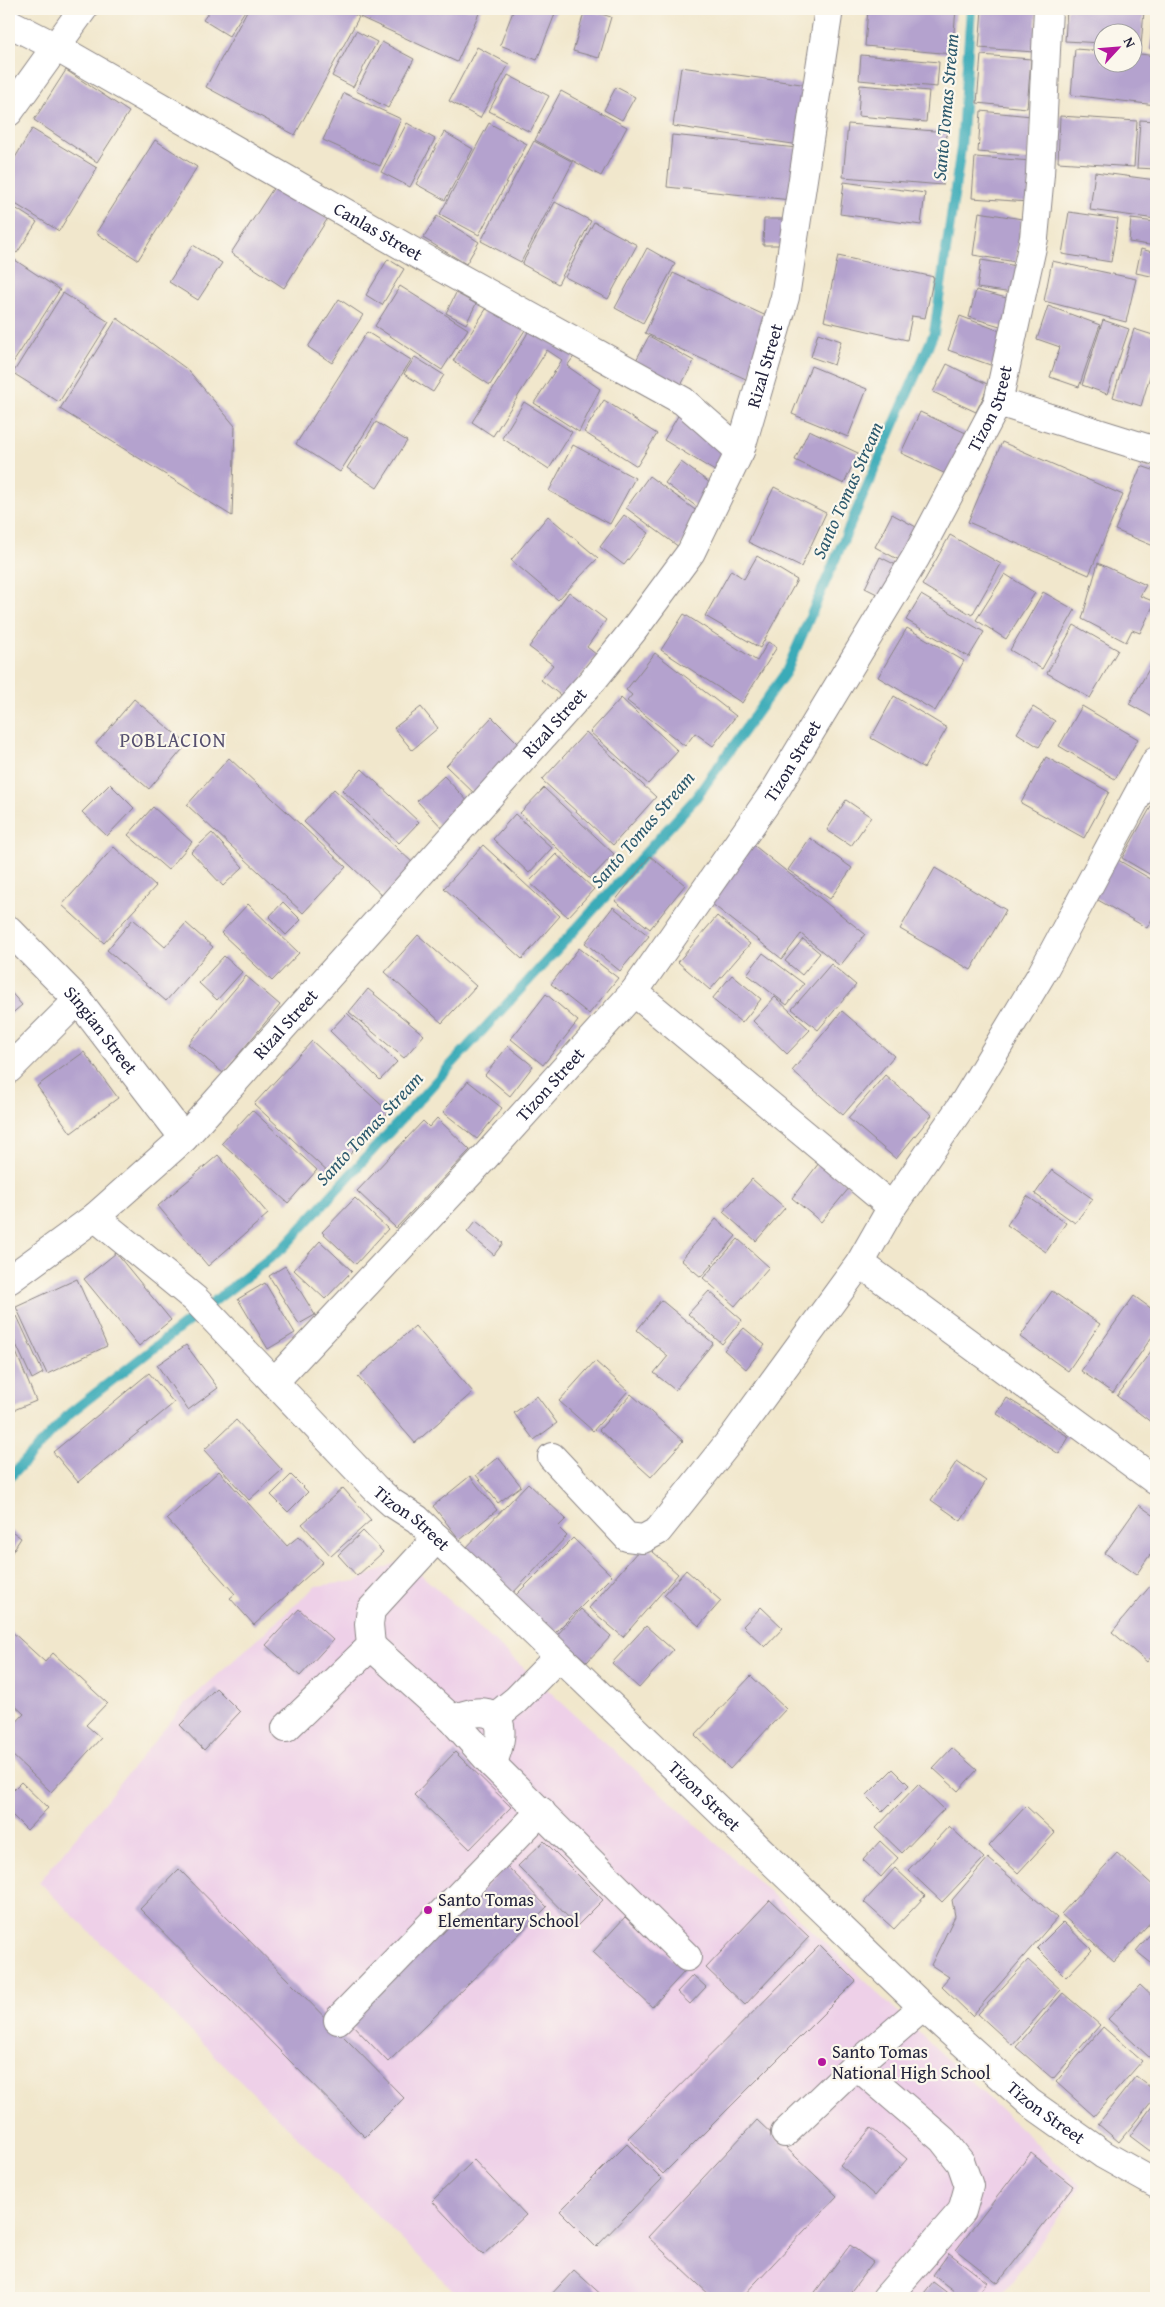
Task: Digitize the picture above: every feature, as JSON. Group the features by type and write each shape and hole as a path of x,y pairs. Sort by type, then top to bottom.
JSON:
{"street":[{"path":"9,112 83,9"},
{"name":"Rizal Street","path":"9,1280 95,1217 184,1138 593,680 632,632 691,552 740,451 785,297 829,9"},
{"name":"Tizon Street","path":"274,1382 485,1157 634,992 776,789 916,557 998,402 1034,238 1040,174 1048,9"},
{"name":"Canlas Street","path":"9,23 56,47 424,258 684,401 740,451"},
{"path":"998,402 1156,451"},
{"path":"552,1457 627,1537 643,1539 658,1531 733,1437 860,1263 892,1207 965,1101 1041,974 1156,761"},
{"name":"Singian Street","path":"9,930 78,1000 184,1138"},
{"path":"634,992 892,1207"},
{"path":"9,1069 78,1000"},
{"name":"Tizon Street","path":"95,1217 195,1300 375,1488 392,1503 417,1519 923,2007 1029,2102 1104,2155 1156,2184"},
{"path":"860,1263 1156,1481"},
{"path":"437,1538 372,1610 369,1624 372,1646 452,1719 492,1764 687,1957"},
{"path":"286,1728 372,1646"},
{"path":"495,1717 516,1700 558,1657"},
{"path":"452,1719 480,1713 487,1713 495,1717 500,1727 501,1745 492,1764"},
{"path":"338,2020 541,1812"},
{"path":"785,2133 856,2065 923,2007"},
{"path":"856,2065 944,2140 961,2163 969,2186 962,2211 886,2298"}],"shaded area":[{"name":"Santo Tomas Elementary School","path":"404,1559 819,1937 1081,2186 1000,2298 461,2298 39,1882 183,1706 316,1586 356,1581"}],"building":[{"path":"211,9 246,9 229,36 203,20"},
{"path":"248,9 344,9 359,17 295,135 206,87"},
{"path":"364,9 481,9 457,62 360,17"},
{"path":"514,9 557,9 537,60 500,45"},
{"path":"585,9 611,17 599,58 573,51"},
{"path":"868,9 956,9 952,54 865,46"},
{"path":"982,9 1037,9 1034,52 979,48"},
{"path":"1067,9 1125,9 1144,11 1142,34 1142,22 1092,22 1092,42 1065,41"},
{"path":"1154,21 1156,21 1156,50 1150,49"},
{"path":"356,31 377,42 353,87 332,76"},
{"path":"382,42 414,59 388,108 356,91"},
{"path":"477,47 509,64 480,118 449,101"},
{"path":"1075,49 1092,50 1092,72 1142,72 1142,54 1156,56 1156,105 1071,95"},
{"path":"861,55 939,62 937,87 859,80"},
{"path":"981,55 1031,59 1027,108 977,103"},
{"path":"681,67 815,86 806,146 673,126"},
{"path":"66,70 129,112 97,162 34,120"},
{"path":"508,75 549,96 530,132 489,111"},
{"path":"860,85 929,91 926,122 858,116"},
{"path":"616,87 635,97 622,120 604,110"},
{"path":"561,91 627,127 601,176 535,140"},
{"path":"344,93 401,119 380,166 323,140"},
{"path":"981,111 1031,116 1028,156 978,152"},
{"path":"1060,116 1137,121 1134,167 1058,162"},
{"path":"1140,120 1156,121 1156,169 1137,168"},
{"path":"407,123 435,139 410,187 381,172"},
{"path":"489,123 527,144 479,235 440,214"},
{"path":"848,124 947,132 943,185 843,177"},
{"path":"32,129 97,168 59,231 9,200 9,168"},
{"path":"444,132 473,149 445,200 416,184"},
{"path":"672,135 797,148 791,200 667,187"},
{"path":"155,140 197,167 138,260 96,233"},
{"path":"534,141 573,162 521,262 481,241"},
{"path":"975,157 1032,161 1028,202 972,198"},
{"path":"1095,172 1156,180 1156,219 1090,210"},
{"path":"844,182 925,193 921,225 840,214"},
{"path":"276,184 328,218 284,288 231,253"},
{"path":"555,202 591,221 558,284 522,264"},
{"path":"9,204 37,222 17,253 9,248"},
{"path":"979,212 1022,219 1016,262 973,255"},
{"path":"1069,212 1118,219 1111,262 1062,254"},
{"path":"437,216 479,242 466,264 423,238"},
{"path":"764,219 791,219 791,245 763,245"},
{"path":"1131,219 1156,222 1156,246 1129,242"},
{"path":"594,222 637,245 608,299 565,277"},
{"path":"193,245 222,263 198,300 169,282"},
{"path":"647,248 675,264 643,323 615,308"},
{"path":"1141,249 1156,253 1156,277 1136,273"},
{"path":"9,256 60,290 9,369"},
{"path":"838,256 934,277 925,318 912,316 907,340 824,321"},
{"path":"388,259 404,269 382,305 366,295"},
{"path":"981,260 1023,267 1020,294 977,288"},
{"path":"1052,261 1136,279 1126,322 1044,301"},
{"path":"673,273 775,320 748,380 645,333"},
{"path":"400,286 468,329 442,370 375,326"},
{"path":"976,290 1014,300 1007,328 969,317"},
{"path":"63,293 109,322 59,402 13,373"},
{"path":"456,293 476,304 466,324 446,313"},
{"path":"339,299 363,315 332,363 308,347"},
{"path":"488,306 525,330 490,385 453,361"},
{"path":"1048,306 1100,325 1079,387 1050,377 1060,347 1037,339"},
{"path":"960,316 1008,334 996,367 948,350"},
{"path":"117,318 188,370 235,426 232,516 60,409"},
{"path":"1103,320 1129,329 1107,394 1082,385"},
{"path":"530,327 575,355 567,366 600,389 579,432 534,403 562,360 547,350 493,436 472,422"},
{"path":"1134,329 1156,336 1156,356 1141,406 1113,397"},
{"path":"367,332 411,360 340,472 296,444"},
{"path":"818,333 841,341 834,365 811,357"},
{"path":"649,336 694,361 678,391 633,366"},
{"path":"415,357 444,375 433,392 404,374"},
{"path":"947,364 989,385 976,412 933,392"},
{"path":"811,366 867,389 848,437 792,414"},
{"path":"604,400 657,434 637,466 584,432"},
{"path":"524,402 572,432 549,469 502,438"},
{"path":"682,409 741,445 723,476 664,440"},
{"path":"920,412 966,433 948,475 901,453"},
{"path":"376,422 407,441 377,488 347,468"},
{"path":"809,430 858,453 844,484 795,460"},
{"path":"1002,442 1123,495 1089,575 968,522"},
{"path":"573,445 635,478 610,524 549,491"},
{"path":"681,462 721,491 705,513 665,483"},
{"path":"1141,466 1156,471 1156,547 1115,530"},
{"path":"649,476 702,515 679,547 626,508"},
{"path":"774,487 826,513 801,567 748,542"},
{"path":"892,514 918,528 901,561 875,547"},
{"path":"624,515 649,533 624,565 600,547"},
{"path":"548,516 598,558 558,600 511,560"},
{"path":"950,535 1001,564 972,615 922,585"},
{"path":"757,556 797,580 760,648 705,616 731,570 744,579"},
{"path":"880,557 898,566 883,597 865,588"},
{"path":"1098,563 1146,585 1140,596 1155,602 1140,633 1132,630 1126,642 1082,619"},
{"path":"1005,574 1035,593 1006,639 976,620"},
{"path":"569,592 606,620 587,647 597,655 564,698 541,680 553,665 529,647"},
{"path":"1043,592 1075,610 1042,669 1010,650"},
{"path":"921,595 984,632 969,657 906,620"},
{"path":"684,614 757,661 768,642 777,647 742,703 661,650"},
{"path":"1074,625 1118,650 1090,698 1047,673"},
{"path":"907,628 964,661 935,711 878,677"},
{"path":"655,653 736,716 713,746 695,733 685,746 627,701 632,695 626,690"},
{"path":"1156,657 1156,719 1129,704"},
{"path":"894,696 947,728 924,768 871,738"},
{"path":"621,698 678,751 648,784 590,732"},
{"path":"134,699 187,744 149,789 96,744"},
{"path":"1082,706 1138,739 1115,779 1059,746"},
{"path":"421,707 438,728 412,750 394,728"},
{"path":"1033,707 1055,721 1039,747 1017,733"},
{"path":"492,717 520,745 481,800 446,766"},
{"path":"586,732 656,797 613,845 542,780"},
{"path":"1046,757 1109,792 1084,838 1021,803"},
{"path":"229,758 346,867 303,913 187,805"},
{"path":"362,769 419,822 399,843 342,790"},
{"path":"444,776 474,808 447,833 417,801"},
{"path":"110,784 134,808 107,836 82,812"},
{"path":"544,788 614,854 590,879 520,813"},
{"path":"334,789 414,864 384,897 304,822"},
{"path":"1156,798 1156,878 1122,858"},
{"path":"846,800 871,817 851,846 827,830"},
{"path":"153,807 192,842 168,870 128,835"},
{"path":"515,814 552,848 529,873 493,839"},
{"path":"212,833 243,867 223,886 191,852"},
{"path":"810,838 852,868 830,899 788,870"},
{"path":"751,843 865,934 840,966 801,934 782,959 707,900"},
{"path":"483,845 560,916 522,959 444,888"},
{"path":"114,847 156,886 104,943 62,905"},
{"path":"556,854 594,889 568,917 529,882"},
{"path":"650,856 685,885 650,929 615,901"},
{"path":"1113,857 1156,882 1156,912 1147,928 1091,896"},
{"path":"935,868 1006,910 971,970 900,929"},
{"path":"283,902 301,920 286,935 269,917"},
{"path":"248,904 299,953 272,981 221,933"},
{"path":"613,907 649,936 620,971 585,943"},
{"path":"717,916 750,944 710,990 678,962"},
{"path":"133,919 165,947 186,923 213,947 166,1001 107,950"},
{"path":"418,935 476,986 442,1023 385,972"},
{"path":"803,939 820,953 802,975 785,961"},
{"path":"579,948 618,978 589,1014 551,984"},
{"path":"763,953 804,984 787,1005 747,974"},
{"path":"224,956 242,972 217,1000 199,983"},
{"path":"831,964 856,985 818,1030 792,1009"},
{"path":"732,975 761,999 742,1023 712,999"},
{"path":"246,976 280,1005 223,1073 188,1044"},
{"path":"368,989 424,1035 404,1058 349,1012"},
{"path":"9,990 22,1005 9,1016"},
{"path":"546,994 578,1021 543,1065 511,1039"},
{"path":"775,997 810,1030 787,1054 753,1021"},
{"path":"842,1011 894,1056 843,1115 792,1071"},
{"path":"347,1013 397,1062 380,1080 330,1031"},
{"path":"312,1041 389,1112 331,1175 254,1104"},
{"path":"508,1046 533,1066 510,1096 485,1075"},
{"path":"84,1052 118,1098 71,1133 37,1086"},
{"path":"885,1075 932,1115 896,1159 848,1118"},
{"path":"468,1081 502,1108 477,1139 443,1112"},
{"path":"252,1110 317,1170 288,1203 222,1143"},
{"path":"437,1118 470,1150 396,1228 357,1191 423,1121 429,1127"},
{"path":"218,1155 268,1214 208,1266 158,1206"},
{"path":"819,1163 850,1187 821,1222 792,1198"},
{"path":"1052,1170 1093,1199 1075,1223 1035,1194"},
{"path":"752,1179 785,1208 756,1241 723,1212"},
{"path":"1027,1196 1066,1223 1046,1252 1007,1225"},
{"path":"355,1198 388,1229 356,1264 322,1232"},
{"path":"716,1219 736,1236 701,1277 681,1260"},
{"path":"476,1221 503,1243 494,1255 467,1232"},
{"path":"738,1239 769,1267 735,1306 703,1278"},
{"path":"320,1241 352,1271 325,1299 294,1270"},
{"path":"116,1253 171,1320 139,1346 84,1279"},
{"path":"285,1266 315,1315 299,1324 269,1276"},
{"path":"77,1279 107,1346 47,1374 16,1307"},
{"path":"265,1283 295,1333 268,1349 238,1299"},
{"path":"709,1291 742,1320 722,1344 688,1314"},
{"path":"1052,1291 1100,1324 1068,1371 1020,1337"},
{"path":"1134,1296 1156,1312 1156,1331 1113,1393 1081,1371"},
{"path":"661,1300 713,1343 675,1390 654,1373 668,1356 637,1330"},
{"path":"17,1316 43,1373 32,1379 9,1329 9,1320"},
{"path":"415,1326 473,1392 415,1443 358,1377"},
{"path":"744,1328 765,1345 746,1369 724,1350"},
{"path":"9,1335 36,1401 9,1412"},
{"path":"186,1345 218,1388 188,1410 157,1365"},
{"path":"1155,1346 1156,1348 1156,1426 1117,1396"},
{"path":"595,1361 628,1391 593,1431 559,1401"},
{"path":"149,1373 174,1403 78,1482 53,1452"},
{"path":"631,1394 683,1441 651,1477 599,1430"},
{"path":"537,1396 557,1423 534,1440 514,1413"},
{"path":"1007,1398 1069,1437 1059,1454 997,1414"},
{"path":"236,1420 282,1470 249,1500 204,1450"},
{"path":"498,1457 521,1486 498,1503 476,1475"},
{"path":"957,1461 986,1481 961,1521 931,1500"},
{"path":"219,1471 287,1546 299,1536 323,1562 254,1625 230,1598 235,1594 167,1519"},
{"path":"291,1475 308,1492 288,1512 271,1495"},
{"path":"470,1476 497,1510 460,1540 433,1506"},
{"path":"528,1483 566,1519 558,1527 567,1536 511,1595 464,1550"},
{"path":"343,1488 371,1520 331,1556 302,1524"},
{"path":"1139,1505 1156,1517 1156,1546 1136,1575 1105,1553"},
{"path":"9,1529 21,1538 9,1557"},
{"path":"363,1531 383,1552 357,1576 338,1555"},
{"path":"573,1538 612,1576 552,1636 513,1598"},
{"path":"644,1544 678,1574 623,1637 589,1608"},
{"path":"686,1570 721,1601 699,1626 664,1595"},
{"path":"1156,1579 1156,1651 1147,1662 1112,1632"},
{"path":"761,1607 783,1628 765,1647 743,1626"},
{"path":"299,1609 333,1640 300,1676 266,1645"},
{"path":"581,1609 611,1636 587,1662 557,1635"},
{"path":"646,1626 673,1650 639,1688 612,1663"},
{"path":"9,1629 45,1662 53,1653 107,1703 86,1725 101,1738 51,1792 9,1752 9,1730 24,1714 9,1700"},
{"path":"751,1676 786,1709 730,1769 695,1735"},
{"path":"216,1688 240,1712 204,1750 180,1725"},
{"path":"952,1748 977,1770 958,1791 933,1768"},
{"path":"455,1752 511,1807 470,1849 414,1795"},
{"path":"893,1769 909,1785 882,1812 866,1796"},
{"path":"21,1782 48,1808 27,1830 9,1812 9,1794"},
{"path":"918,1784 944,1809 902,1853 876,1828"},
{"path":"1026,1806 1055,1833 1018,1873 989,1846"},
{"path":"949,1826 984,1858 942,1902 908,1870"},
{"path":"544,1841 603,1900 577,1926 518,1866"},
{"path":"880,1841 898,1858 881,1877 863,1860"},
{"path":"1117,1853 1156,1888 1156,1916 1114,1962 1061,1914"},
{"path":"988,1858 1057,1918 972,2016 941,1986 949,1977 931,1965 955,1916 952,1900"},
{"path":"507,1866 547,1907 388,2062 349,2021"},
{"path":"895,1868 925,1896 894,1929 864,1902"},
{"path":"179,1869 404,2098 365,2137 140,1909"},
{"path":"770,1900 809,1937 745,2005 706,1968"},
{"path":"625,1917 685,1971 652,2007 593,1952"},
{"path":"1063,1922 1092,1950 1066,1977 1037,1948"},
{"path":"1156,1927 1156,1967 1136,1951"},
{"path":"820,1945 856,1981 663,2174 628,2138"},
{"path":"1028,1960 1061,1990 1012,2045 978,2014"},
{"path":"693,1975 706,1987 690,2004 677,1992"},
{"path":"1140,1985 1156,2000 1156,2051 1150,2058 1108,2019"},
{"path":"1063,1993 1100,2025 1053,2079 1016,2047"},
{"path":"1103,2027 1142,2061 1094,2116 1056,2082"},
{"path":"1136,2076 1156,2092 1156,2096 1119,2142 1098,2124"},
{"path":"1156,2101 1156,2143 1150,2151 1130,2136"},
{"path":"757,2120 837,2196 741,2298 713,2298 648,2237"},
{"path":"871,2128 907,2159 875,2196 840,2165"},
{"path":"627,2144 662,2179 596,2247 560,2211"},
{"path":"1031,2153 1073,2186 998,2283 956,2250"},
{"path":"474,2160 526,2215 483,2255 432,2201"},
{"path":"850,2245 873,2262 846,2298 817,2298 813,2295"},
{"path":"949,2253 987,2282 975,2298 963,2298 933,2275"},
{"path":"574,2270 605,2298 548,2298"},
{"path":"933,2282 954,2298 920,2298"}],"waterway":[{"name":"Santo Tomas Stream","path":"9,1478 70,1413 283,1248 695,799 786,672 934,333 961,148 971,9"}],"place":[{"name":"Santo Tomas Elementary School","path":"428,1910"},
{"name":"Santo Tomas National High School","path":"822,2062"}],"district":[{"name":"POBLACION","path":"173,740"}]}
